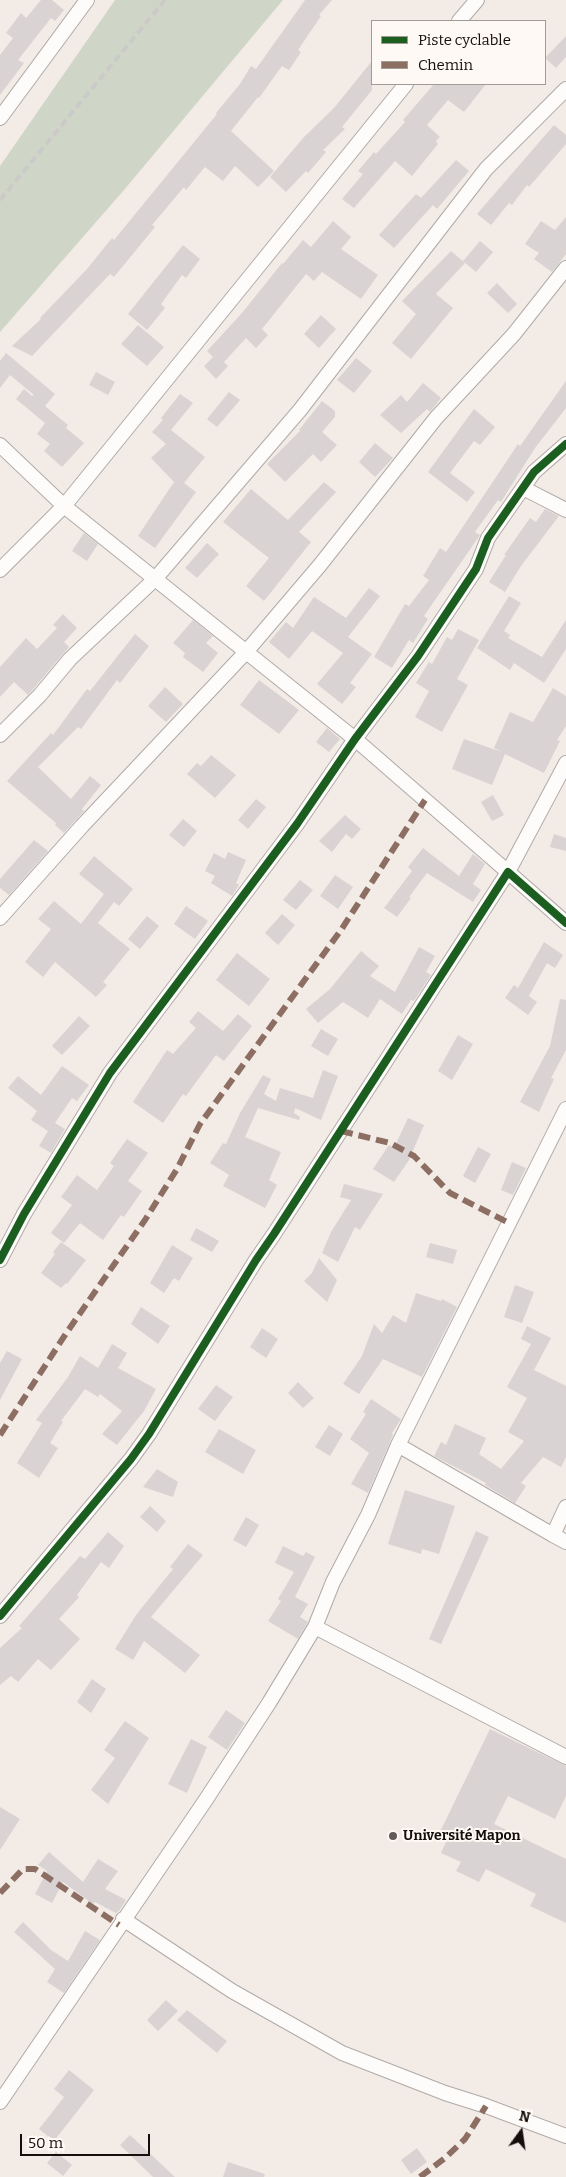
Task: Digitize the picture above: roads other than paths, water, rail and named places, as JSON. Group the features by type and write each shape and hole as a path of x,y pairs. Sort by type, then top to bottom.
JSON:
{"street":[{"path":"0,118 87,0"},
{"path":"460,20 477,0"},
{"path":"0,570 64,506 405,85"},
{"path":"0,735 40,694 70,659 155,579 300,410 486,170 566,89"},
{"path":"0,918 82,826 246,652 320,565 436,418 514,334 566,268"},
{"path":"0,1260 24,1214 110,1073 298,824 355,739 418,656 476,569 488,538 523,488 539,466 566,444"},
{"path":"0,445 64,506 355,739 566,923"},
{"path":"523,488 566,510"},
{"path":"0,1616 131,1459 149,1434 256,1260 508,872 566,763"},
{"path":"0,2102 205,1800 269,1703 315,1627 333,1582 368,1515 398,1445 566,1108"},
{"path":"398,1445 566,1542"},
{"path":"553,1535 566,1507"},
{"path":"315,1627 566,1757"},
{"path":"123,1919 232,1991 342,2053 445,2094 486,2106 566,2136"}],"railway":[{"path":"0,200 165,0"}],"place":[{"name":"Université Mapon","path":"393,1836"}]}
